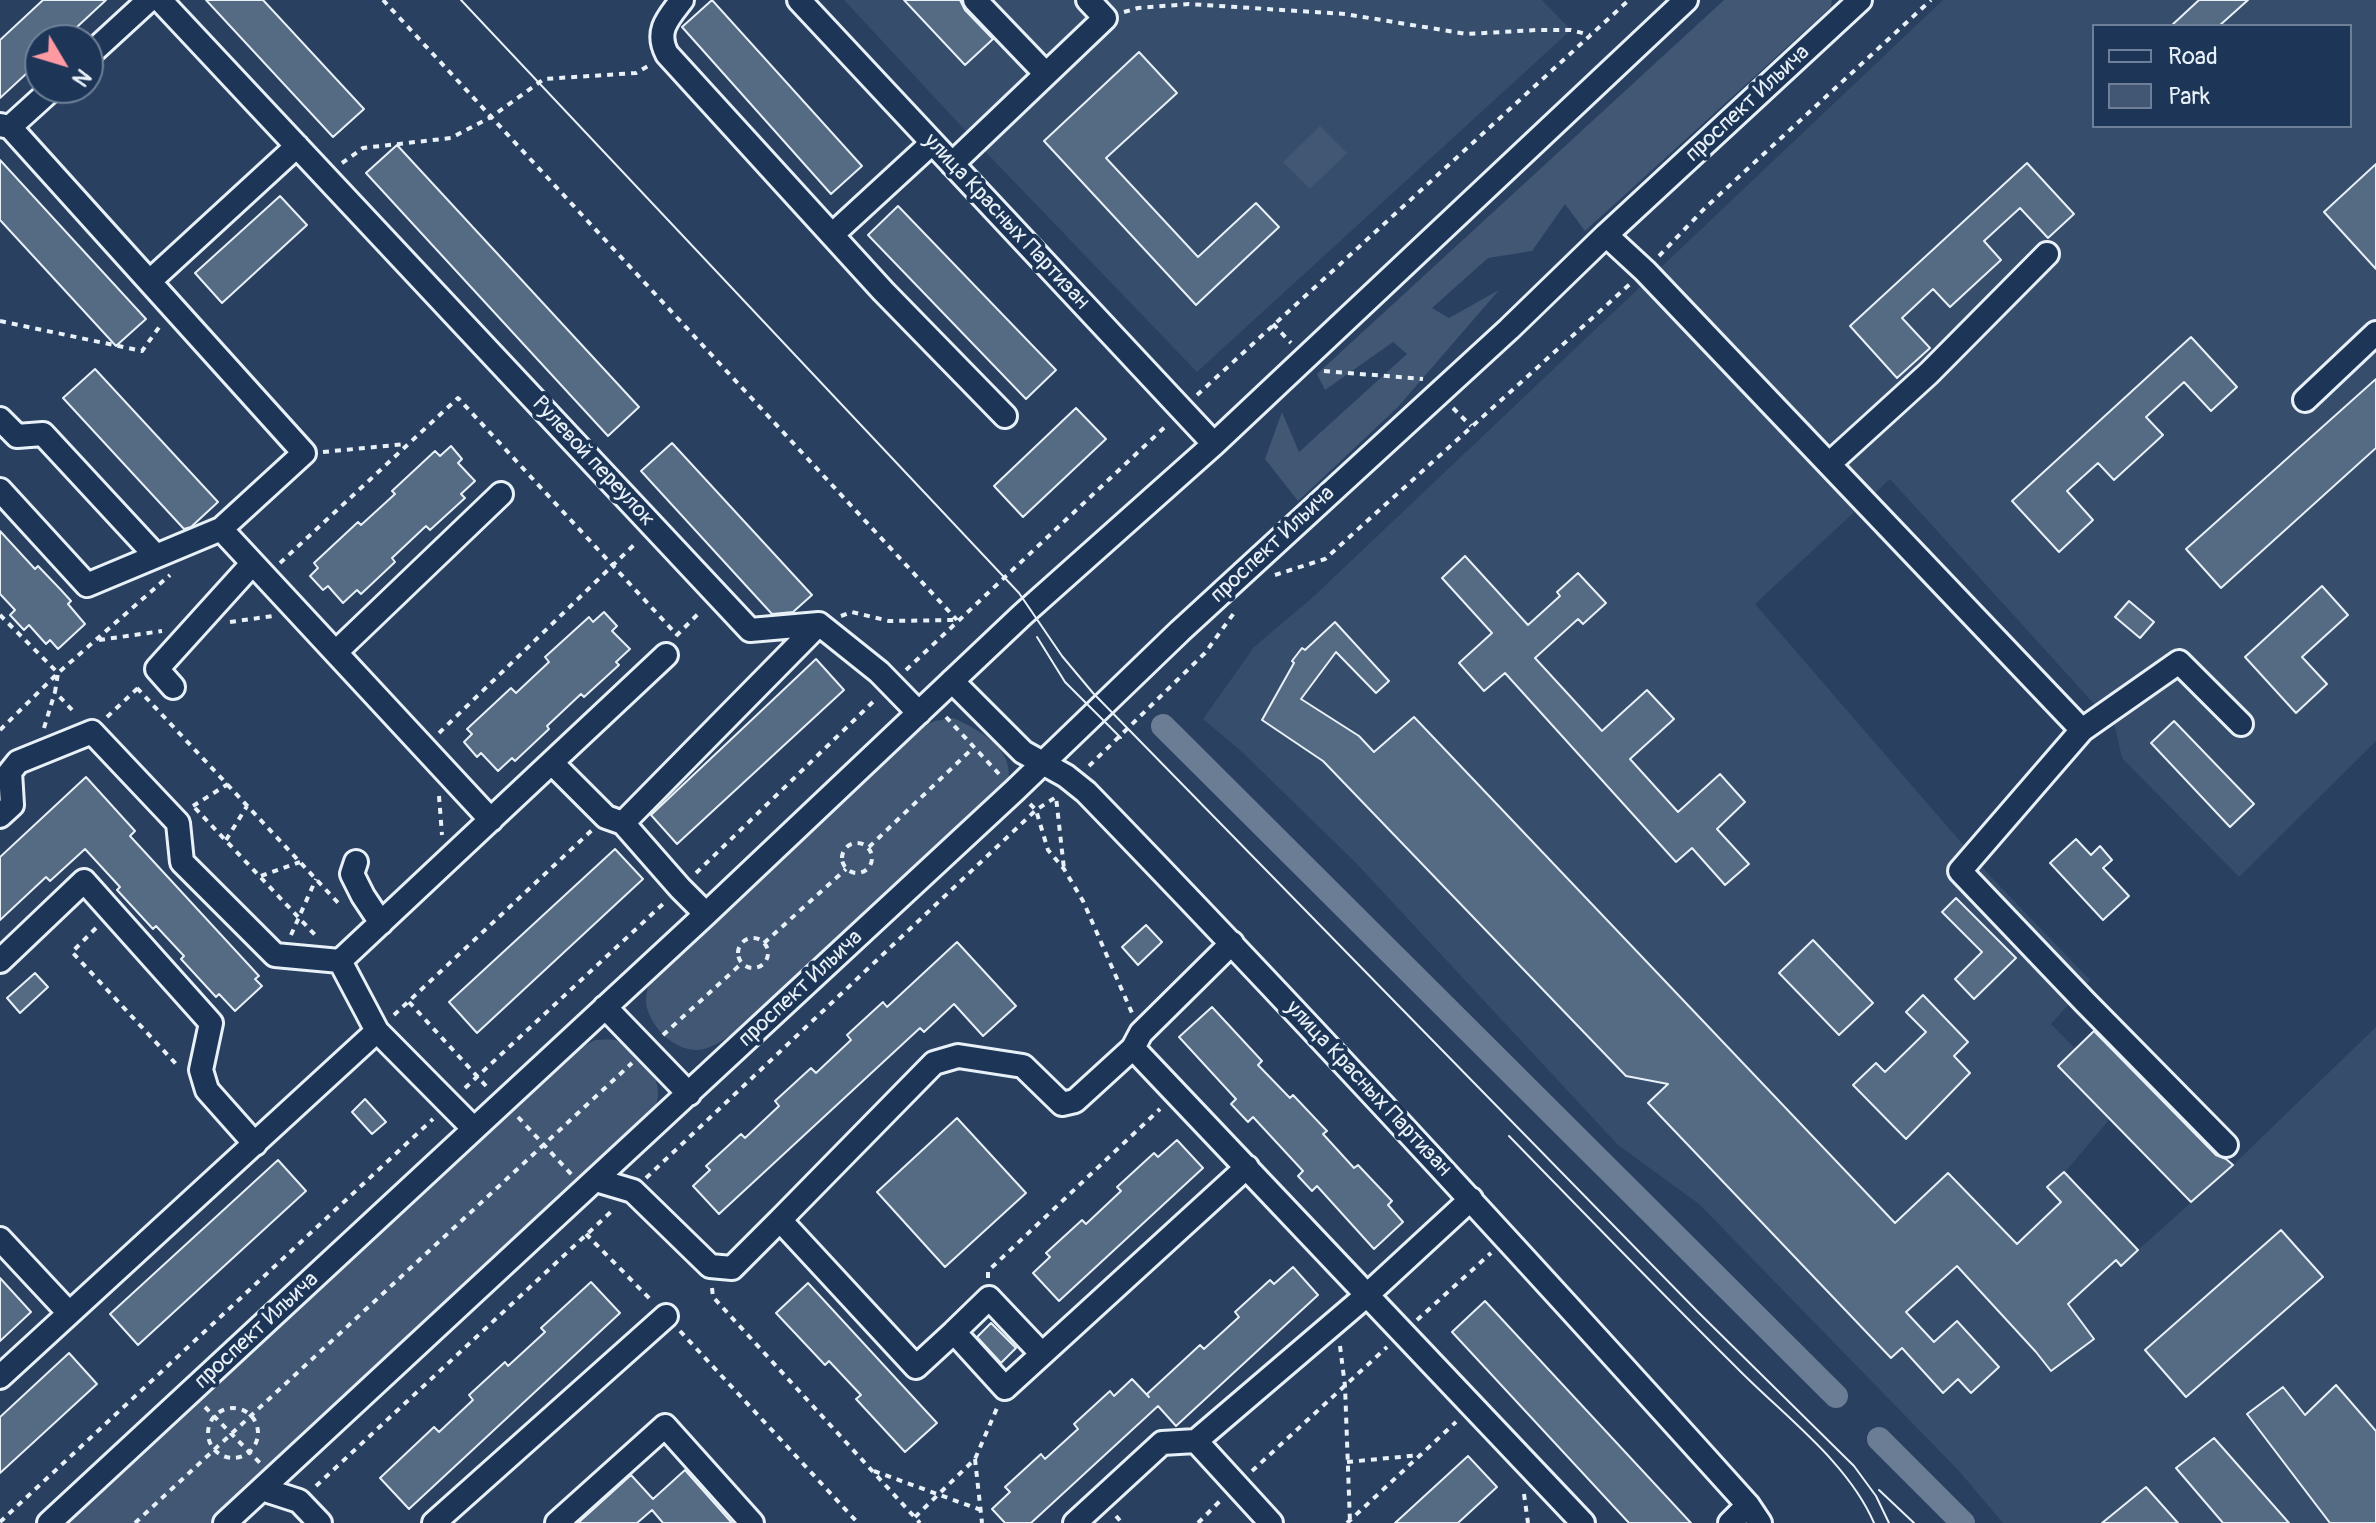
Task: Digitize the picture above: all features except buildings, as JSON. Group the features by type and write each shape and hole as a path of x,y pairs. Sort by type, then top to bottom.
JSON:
{"street":[{"path":"104,41 149,0"},
{"name":"Рулевой переулок","path":"160,0 750,630 819,624"},
{"path":"682,0 664,24 661,35 667,54 883,291 1005,416"},
{"name":"улица Красных Партизан","path":"799,0 1214,444"},
{"path":"975,0 1046,74"},
{"path":"952,164 1105,18 1088,0"},
{"name":"проспект Ильича","path":"49,1523 706,914 952,681 1214,444 1686,0"},
{"name":"проспект Ильича","path":"225,1523 265,1480 587,1181 689,1094 1045,763 1180,631 1509,329 1860,0"},
{"path":"0,490 87,585 221,529 304,453 150,281 5,126 33,104"},
{"path":"833,234 932,143"},
{"path":"150,281 297,146"},
{"path":"1606,235 1645,271 2082,730"},
{"path":"1829,464 1929,373 2047,254"},
{"path":"2305,400 2376,333"},
{"path":"0,419 17,436 43,434 156,556"},
{"path":"336,652 501,494"},
{"path":"221,529 491,820"},
{"path":"173,687 157,669 252,564"},
{"path":"614,820 819,624 891,684 919,713"},
{"path":"0,816 12,805 10,772 18,762 92,732 178,823 182,862 275,955 340,961 666,655"},
{"path":"2226,1145 1960,871 2082,730 2179,662 2241,724"},
{"name":"улица Красных Партизан","path":"952,681 1023,752 1045,763 1086,792 1232,943 1507,1238 1754,1514"},
{"path":"552,763 614,820 706,914"},
{"path":"356,862 352,874 375,929"},
{"path":"0,961 84,881 211,1023 201,1070 207,1090 255,1144"},
{"path":"587,1181 633,1191 710,1266 732,1268 934,1063 958,1056 1023,1066 1062,1104 1075,1101 1232,943"},
{"path":"340,961 377,1031 474,1129"},
{"path":"605,1007 689,1094"},
{"path":"0,1377 255,1144 272,1124 377,1031"},
{"path":"1137,1040 1177,1094 1583,1523"},
{"path":"954,1332 1005,1388 1247,1167"},
{"path":"1075,1523 1162,1443 1196,1441 1367,1295 1471,1199"},
{"path":"780,1220 916,1367 989,1298 1042,1354"},
{"path":"0,1239 69,1313"},
{"path":"434,1523 666,1316"},
{"path":"557,1523 665,1426 752,1523"},
{"path":"1196,1441 1271,1523"},
{"path":"265,1480 299,1501 320,1523"},
{"path":"1730,1523 1754,1514"}],"path":[{"path":"383,0 957,620"},
{"path":"0,1522 680,888 957,620 1273,324 1629,0"},
{"path":"1266,578 1325,559 1645,271 1705,208 1931,0"},
{"path":"1105,18 1138,8 1189,4 1345,14 1467,34 1571,30 1590,35"},
{"path":"324,175 363,148 451,138 491,117 544,79 636,73 667,54"},
{"path":"0,321 142,351 174,308"},
{"path":"1273,324 1296,348"},
{"path":"1317,371 1425,379"},
{"path":"1451,406 1471,426"},
{"path":"304,453 408,443"},
{"path":"445,863 430,753 654,527"},
{"path":"0,730 58,673 176,569"},
{"path":"666,655 677,635 718,595"},
{"path":"1089,766 1205,653 1240,605"},
{"path":"819,624 852,612 889,621 957,620"},
{"path":"0,615 58,673"},
{"path":"55,692 92,732 157,669"},
{"path":"36,755 58,673"},
{"path":"137,688 316,879 375,929"},
{"path":"946,717 1002,777"},
{"path":"869,847 973,748"},
{"path":"228,784 193,806 340,961"},
{"path":"299,1501 1036,810 1056,797 1064,869"},
{"path":"1025,799 1036,810 1048,850 1064,869 1083,901 1137,1040"},
{"path":"226,840 247,806"},
{"path":"377,1031 614,820"},
{"path":"859,842 869,847 873,860 867,871 858,874 846,869 842,858 848,846 859,842"},
{"path":"260,876 300,862"},
{"path":"764,943 846,869"},
{"path":"283,956 316,879"},
{"path":"112,912 72,952 177,1065 201,1070"},
{"path":"757,938 764,943 768,955 764,964 754,969 741,964 738,950 744,941 757,938"},
{"path":"663,1035 741,964"},
{"path":"409,1002 495,1095"},
{"path":"135,1523 640,1056"},
{"path":"989,1298 988,1271 1177,1094"},
{"path":"510,1110 587,1181"},
{"path":"586,1234 858,1523"},
{"path":"1198,1523 1507,1238"},
{"path":"710,1266 713,1297 920,1523"},
{"path":"1338,1320 1345,1386 1349,1522"},
{"path":"915,1517 975,1459 1005,1388"},
{"path":"198,1400 249,1452 265,1480"},
{"path":"230,1407 245,1410 252,1415 258,1431 256,1444 249,1452 230,1458 214,1450 208,1434 214,1416 230,1407"},
{"path":"1349,1522 1473,1407"},
{"path":"1347,1462 1421,1455"},
{"path":"975,1459 982,1523"},
{"path":"872,1471 981,1510"}],"shaded area":[{"path":"844,0 1542,0 1571,30 1197,372"},
{"path":"1943,0 2376,0 2376,741 2239,877 2122,758 2115,727 1890,479 1755,604 1991,877 2090,980 2051,1024 2126,1100 2065,1172 2138,1250 2233,1165 2376,1027 2376,1523 2003,1523 1958,1470 1699,1204 1618,1145 1356,863 1241,751 1203,719 1254,647 1313,597"}],"green space":[{"path":"1724,0 1832,0 1831,7 1585,231 1565,204 1532,251 1488,258 1432,308 1449,318 1499,290 1397,408 1298,501 1265,459 1282,412 1299,452 1407,354 1393,342 1325,390 1317,374"},
{"path":"1320,126 1347,153 1310,189 1283,162"},
{"path":"953,718 995,744 1007,763 1007,786 731,1035 710,1047 697,1050 680,1046 659,1031 646,1003 653,972 919,729 935,721"},
{"path":"595,1040 623,1043 638,1053 655,1077 658,1096 653,1113 212,1523 65,1523 575,1051"}],"waterway":[{"path":"1163,726 1836,1396"},
{"path":"1879,1439 1963,1523"}],"tram line":[{"path":"461,0 1019,593 1062,656 1093,693 1698,1312 1854,1466 1876,1496 1889,1523"},
{"path":"1037,637 1065,682 1121,738"},
{"path":"1509,1136 1708,1339 1813,1440 1848,1480 1874,1523"},
{"path":"1879,1490 1914,1523"}]}
